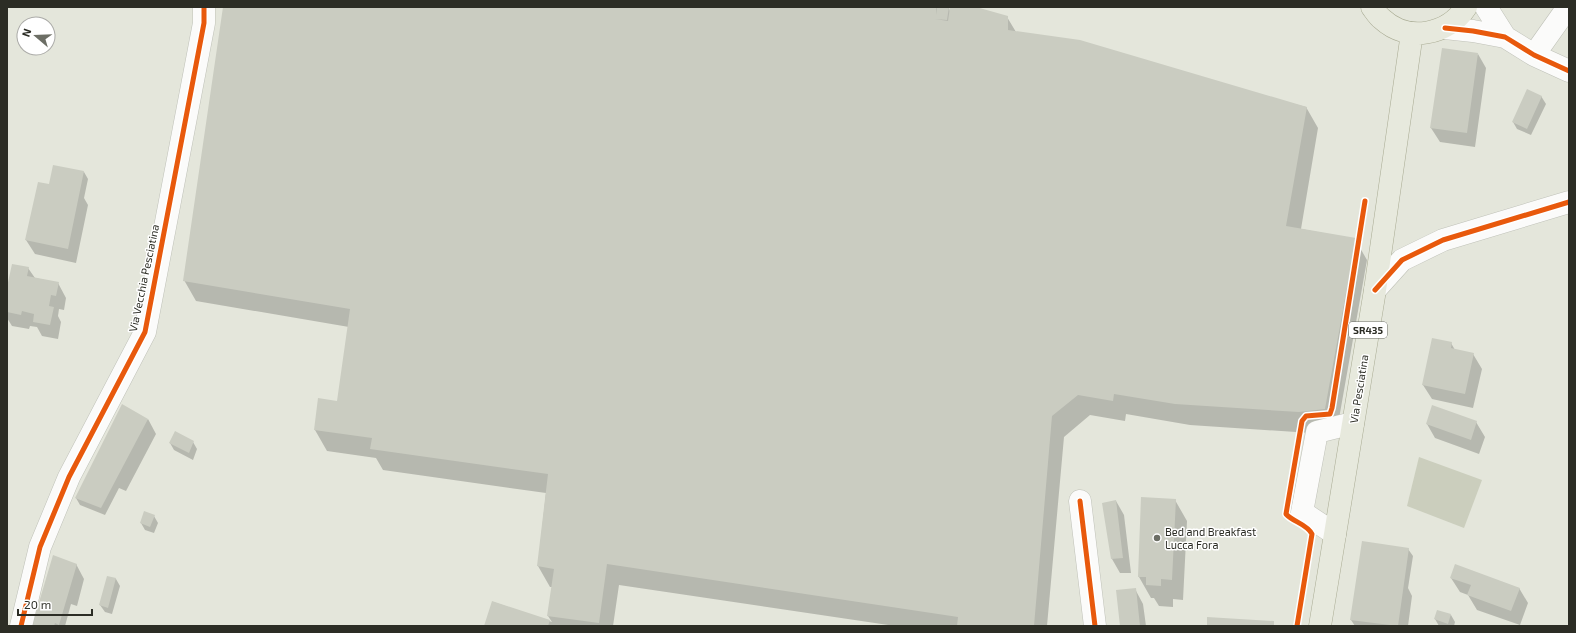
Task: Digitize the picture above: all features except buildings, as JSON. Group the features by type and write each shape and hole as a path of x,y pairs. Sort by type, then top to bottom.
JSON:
{"main road":[{"path":"1372,7 1382,19 1396,29 1412,33 1429,33 1445,28 1460,16 1466,7"},
{"name":"Via Pesciatina","path":"1320,626 1374,290 1412,33"}],"street":[{"name":"Via Vecchia Pesciatina","path":"21,626 40,547 68,477 145,332 204,23 204,7"},
{"path":"1486,7 1505,37"},
{"path":"1534,55 1568,7"},
{"path":"1445,28 1473,30 1505,37 1534,55 1569,71"},
{"path":"1374,290 1402,260 1443,240 1569,202"},
{"path":"1335,534 1302,512 1317,432 1353,423"},
{"path":"1080,501 1095,626"}],"green space":[{"path":"1419,457 1482,480 1464,528 1407,506"}],"cycle path":[{"path":"21,626 40,547 69,477 145,332 204,23 204,7"},
{"path":"1445,28 1505,37 1534,55 1569,71"},
{"path":"1297,626 1312,534 1307,528 1286,514 1302,421 1306,416 1330,414 1332,408 1365,201"},
{"path":"1375,290 1402,260 1443,240 1569,202"},
{"path":"1080,501 1095,626"}],"place":[{"name":"Bed and Breakfast Lucca Fora","path":"1157,538"}]}
